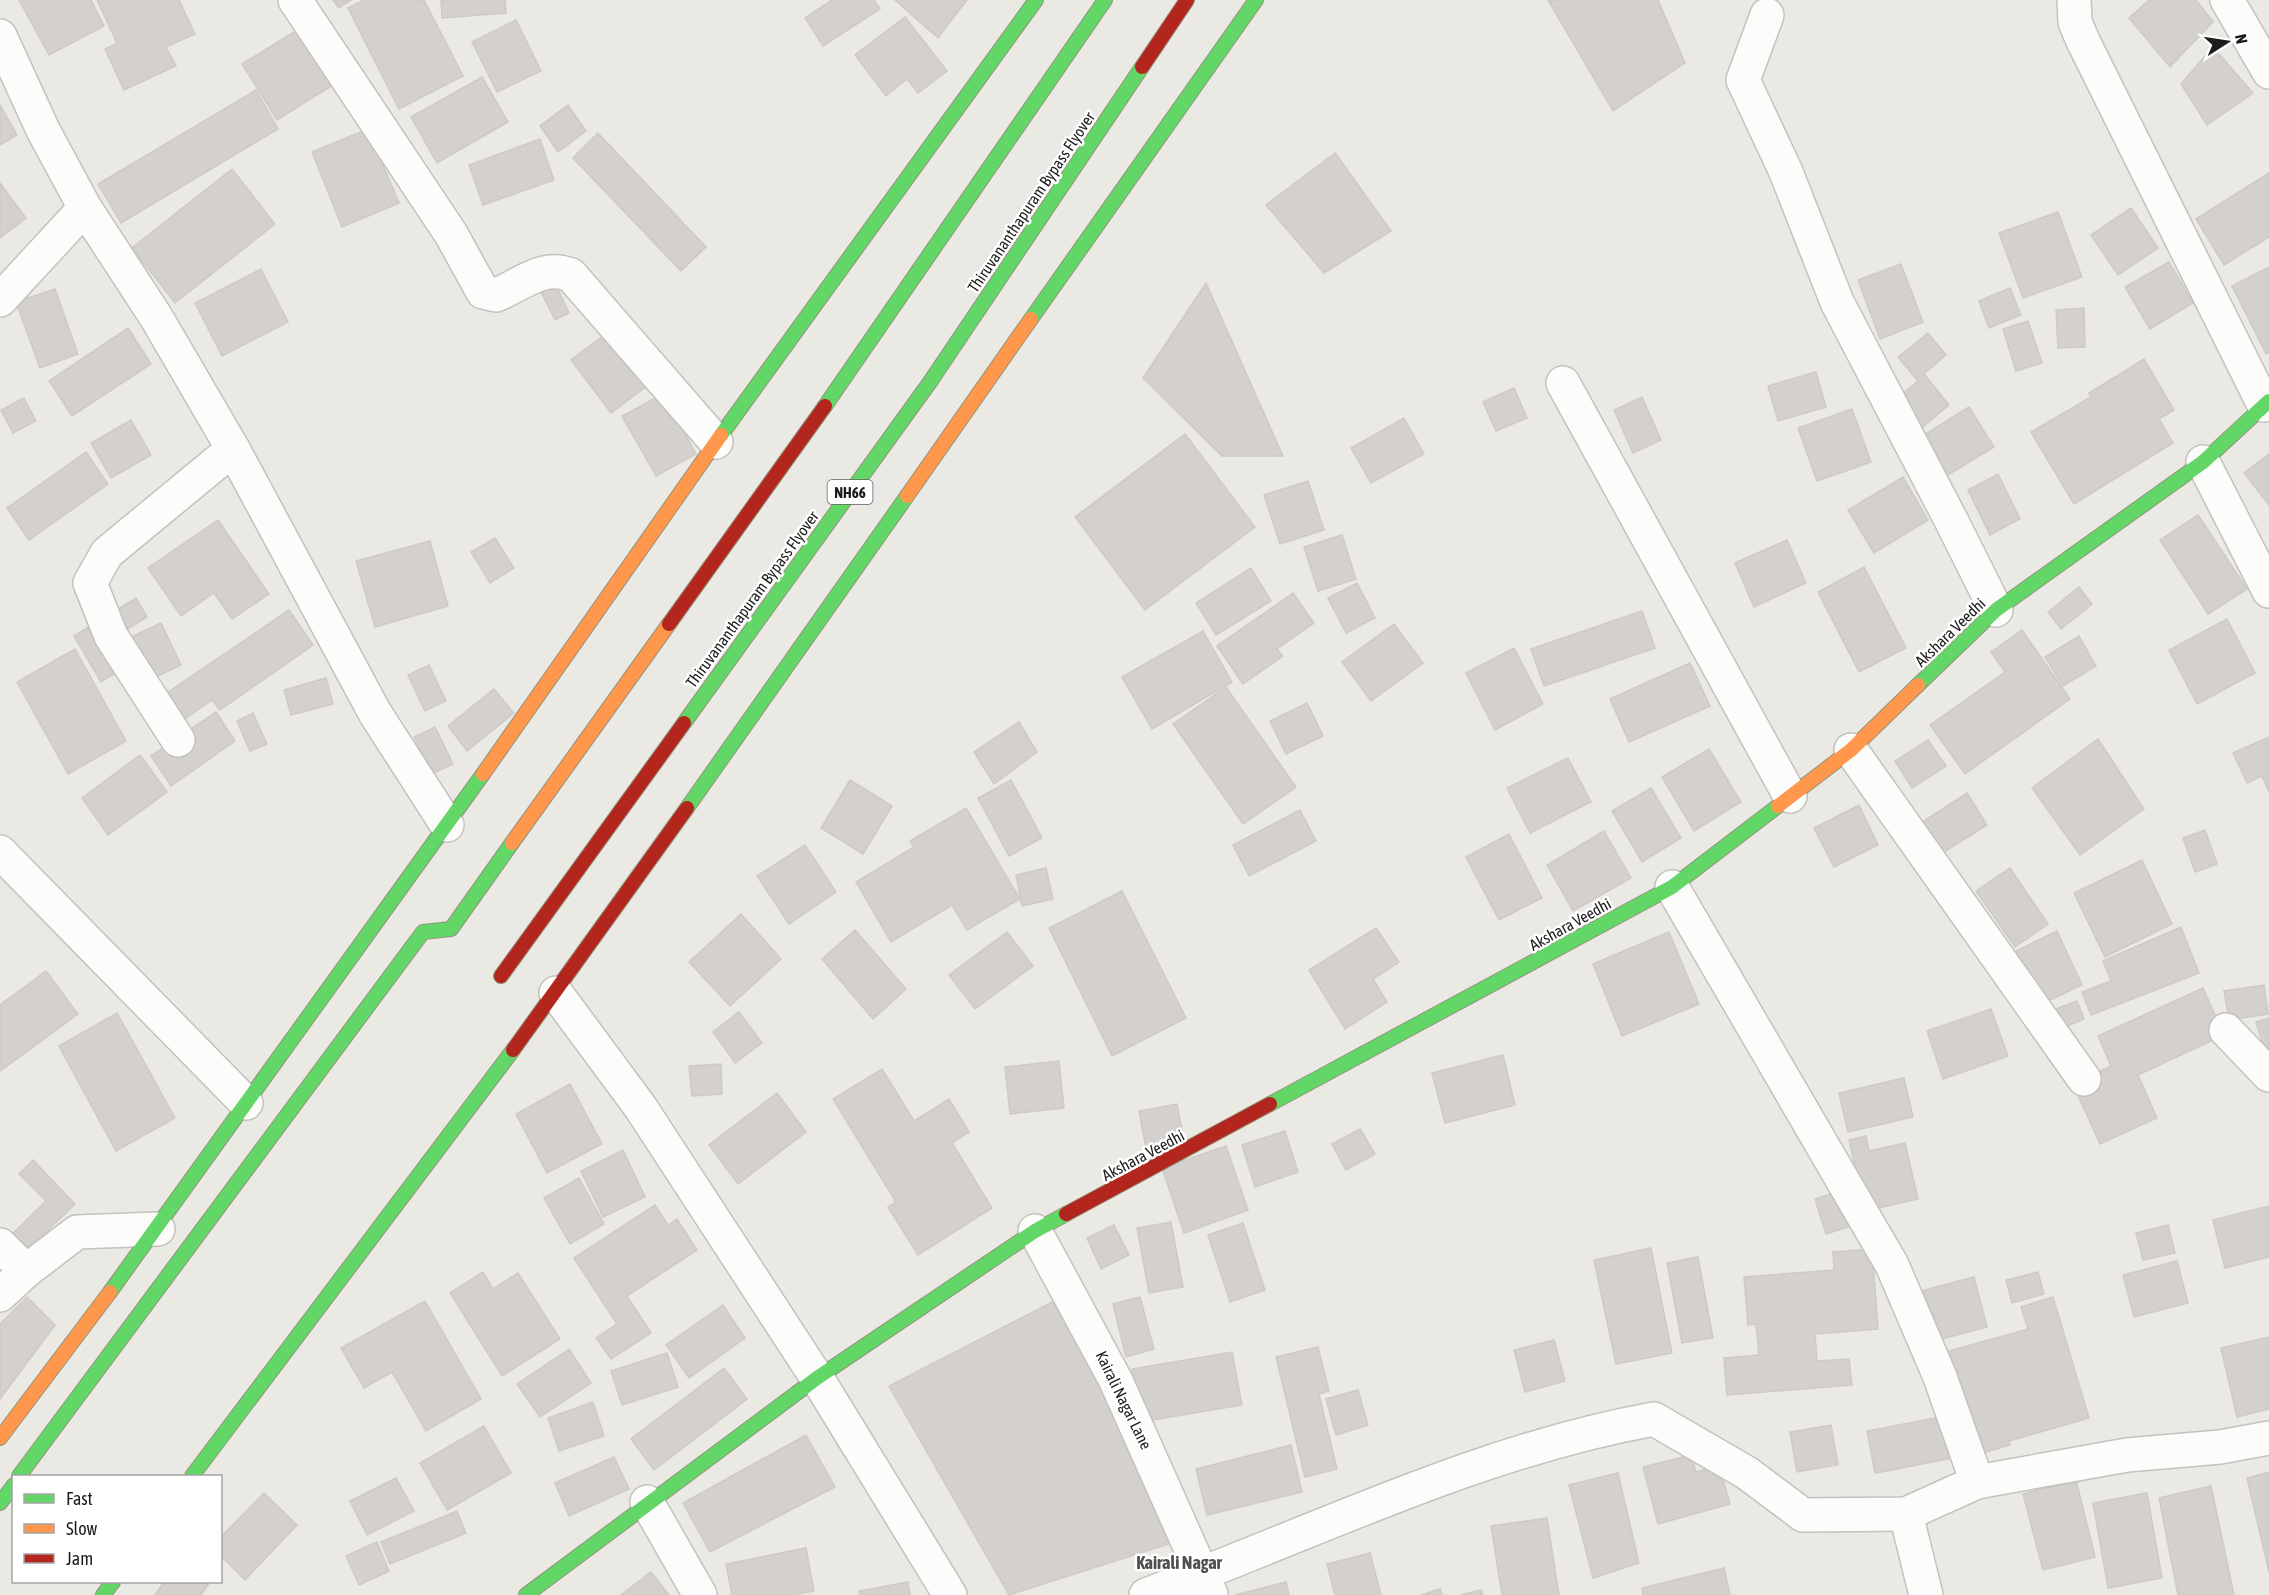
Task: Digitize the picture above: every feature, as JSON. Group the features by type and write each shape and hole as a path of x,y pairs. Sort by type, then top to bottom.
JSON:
{"main road":[{"path":"0,1438 158,1229 176,1198 447,825 716,442 1036,0"},
{"path":"21,1475 423,932 451,929 849,374 1105,0"},
{"name":"Thiruvananthapuram Bypass Flyover","path":"501,976 930,382 1187,0"},
{"path":"193,1475 556,993 1256,0"},
{"name":"Akshara Veedhi","path":"526,1595 647,1502 817,1378 1035,1232 1672,886 1851,750 1996,610 2203,462 2266,403"},
{"path":"0,1503 12,1488"}],"street":[{"path":"295,0 451,234 483,292 496,295 542,272 558,270 571,275 716,442"},
{"path":"2074,0 2075,22 2083,41 2266,403"},
{"path":"2227,0 2269,72"},
{"path":"1767,15 1743,80 1786,172 1837,302 1996,610"},
{"path":"0,36 43,130 85,208 156,317 233,449 375,713 447,825"},
{"path":"0,300 85,208"},
{"path":"1563,383 1790,796"},
{"path":"178,740 111,636 90,583 107,553 233,449"},
{"path":"2203,462 2269,591"},
{"path":"1851,750 2084,1079"},
{"path":"0,852 246,1103"},
{"path":"1672,886 1892,1265 1940,1377 1977,1482"},
{"path":"556,993 641,1108 817,1378 950,1595"},
{"path":"2226,1030 2269,1075"},
{"path":"0,1295 26,1271 77,1232 158,1229"},
{"name":"Kairali Nagar Lane","path":"1035,1232 1116,1381 1208,1584"},
{"path":"0,1245 26,1271"},
{"path":"1146,1595 1208,1584 1458,1472 1592,1430 1654,1419 1747,1473 1803,1515 1906,1514 1977,1482 2127,1455 2220,1447 2269,1438"},
{"path":"647,1502 700,1595"},
{"path":"1906,1514 1926,1595"}],"building":[{"path":"19,0 91,0 104,26 49,55"},
{"path":"97,0 179,0 195,34 166,47 176,66 124,90 105,49 117,43"},
{"path":"333,0 351,0 339,8"},
{"path":"364,0 424,0 463,76 399,109 348,8"},
{"path":"441,0 505,0 506,13 442,18"},
{"path":"832,0 874,0 880,9 823,46 805,18"},
{"path":"895,0 967,0 938,38"},
{"path":"1548,0 1658,0 1685,63 1613,111"},
{"path":"2149,0 2196,0 2213,22 2170,67 2129,18"},
{"path":"905,17 947,71 918,93 907,79 886,96 855,55"},
{"path":"516,20 541,71 497,92 472,42"},
{"path":"307,24 341,80 277,120 242,64"},
{"path":"2213,47 2253,93 2207,125 2181,84"},
{"path":"482,77 508,122 437,163 411,117"},
{"path":"256,90 278,129 121,223 98,184"},
{"path":"0,105 17,135 0,145"},
{"path":"568,105 586,131 558,152 540,126"},
{"path":"368,129 399,203 342,227 312,152"},
{"path":"598,133 706,247 681,271 573,158"},
{"path":"540,139 554,180 483,205 469,165"},
{"path":"1335,153 1391,231 1324,273 1266,205"},
{"path":"232,169 275,224 175,303 132,248"},
{"path":"2269,173 2269,237 2224,265 2196,219"},
{"path":"0,183 26,218 0,238"},
{"path":"2131,208 2158,248 2118,275 2091,235"},
{"path":"2058,212 2082,277 2023,298 1999,233"},
{"path":"2169,262 2193,303 2150,329 2125,287"},
{"path":"1901,264 1923,322 1880,339 1858,280"},
{"path":"2269,267 2269,352 2266,354 2232,286"},
{"path":"261,269 288,322 222,356 195,303"},
{"path":"554,281 569,313 555,320 539,288"},
{"path":"1206,283 1283,456 1222,456 1143,378"},
{"path":"2010,288 2021,315 1989,328 1979,301"},
{"path":"55,289 78,354 40,368 16,302"},
{"path":"2084,308 2085,347 2058,348 2056,310"},
{"path":"2028,321 2042,363 2016,371 2003,329"},
{"path":"128,328 151,364 72,416 49,381"},
{"path":"607,333 647,386 611,413 571,360"},
{"path":"1928,333 1946,355 1924,374 1949,405 1916,433 1892,403 1918,381 1898,357"},
{"path":"2144,359 2174,410 2159,419 2173,443 2074,504 2031,432 2091,397 2089,393"},
{"path":"1816,372 1826,407 1778,421 1768,386"},
{"path":"1514,388 1527,418 1496,431 1483,402"},
{"path":"663,394 696,454 656,476 622,416"},
{"path":"1642,397 1661,440 1633,453 1614,410"},
{"path":"24,398 36,421 13,433 1,410"},
{"path":"1969,407 1994,447 1943,478 1919,438"},
{"path":"1852,409 1871,462 1817,481 1798,428"},
{"path":"1404,418 1424,454 1371,483 1351,448"},
{"path":"131,420 151,455 111,478 91,443"},
{"path":"1185,434 1255,527 1145,610 1075,517"},
{"path":"86,452 108,484 29,540 7,508"},
{"path":"2269,454 2269,505 2244,473"},
{"path":"1998,474 2020,519 1990,535 1968,490"},
{"path":"1903,477 1928,520 1874,553 1848,510"},
{"path":"1308,481 1324,530 1280,544 1264,495"},
{"path":"2198,515 2247,589 2208,614 2160,540"},
{"path":"218,520 269,594 232,619 214,593 181,616 148,568"},
{"path":"1342,535 1356,579 1318,591 1304,547"},
{"path":"495,538 514,568 490,583 471,552"},
{"path":"1787,540 1806,583 1754,607 1735,563"},
{"path":"430,541 448,606 375,627 356,561"},
{"path":"1864,567 1906,648 1859,672 1818,592"},
{"path":"1251,568 1271,601 1216,635 1196,603"},
{"path":"1357,583 1375,618 1346,633 1328,598"},
{"path":"2079,587 2092,604 2061,629 2048,612"},
{"path":"1293,593 1314,623 1277,649 1283,656 1243,684 1217,646"},
{"path":"136,598 147,617 111,639 127,666 101,682 74,636"},
{"path":"289,610 313,645 220,710 212,700 173,727 155,701"},
{"path":"1642,611 1655,648 1544,686 1531,649"},
{"path":"2227,619 2255,673 2197,704 2169,650"},
{"path":"161,623 181,665 139,685 120,642"},
{"path":"1394,624 1423,663 1371,701 1342,662"},
{"path":"2022,630 2070,699 1965,774 1930,725 2005,672 1991,652"},
{"path":"1203,631 1232,682 1152,729 1122,677"},
{"path":"2079,636 2096,666 2063,686 2045,657"},
{"path":"1514,648 1543,704 1495,730 1466,673"},
{"path":"75,649 126,741 68,774 17,682"},
{"path":"1690,663 1710,706 1629,742 1610,699"},
{"path":"429,665 446,701 425,711 408,675"},
{"path":"326,678 333,704 291,715 284,690"},
{"path":"1226,687 1296,787 1243,824 1173,724"},
{"path":"494,689 514,713 467,751 448,726"},
{"path":"1307,703 1323,736 1286,754 1270,721"},
{"path":"216,712 235,741 171,786 151,756"},
{"path":"253,713 267,744 250,751 237,721"},
{"path":"1019,722 1037,752 994,784 974,752"},
{"path":"435,727 453,764 432,774 414,737"},
{"path":"2269,737 2269,792 2262,776 2247,783 2233,753"},
{"path":"2098,739 2144,809 2080,855 2032,788"},
{"path":"1928,740 1946,766 1912,788 1895,761"},
{"path":"1709,749 1741,802 1694,831 1662,777"},
{"path":"140,755 167,792 108,835 82,798"},
{"path":"1568,758 1591,802 1530,833 1507,788"},
{"path":"850,780 892,806 863,854 821,828"},
{"path":"1011,780 1042,838 1009,856 978,798"},
{"path":"1651,788 1681,838 1642,862 1612,811"},
{"path":"1967,793 1987,825 1941,854 1921,823"},
{"path":"1859,805 1878,845 1834,867 1814,828"},
{"path":"966,808 1020,899 967,930 952,905 891,942 856,882 914,847 910,841"},
{"path":"1300,810 1316,841 1249,876 1233,845"},
{"path":"2205,830 2217,864 2195,872 2183,838"},
{"path":"1604,831 1631,878 1573,911 1547,865"},
{"path":"1509,834 1542,898 1499,920 1466,857"},
{"path":"805,845 836,892 789,924 757,876"},
{"path":"2142,860 2172,924 2105,957 2074,893"},
{"path":"1046,868 1053,899 1022,906 1016,875"},
{"path":"2010,868 2048,924 2015,947 1976,891"},
{"path":"1122,891 1186,1018 1112,1056 1049,928"},
{"path":"741,914 781,959 730,1006 689,962"},
{"path":"2181,927 2199,973 2091,1015 2082,992 2111,981 2103,961"},
{"path":"1376,928 1399,962 1373,979 1387,1002 1345,1029 1309,970"},
{"path":"855,930 906,989 873,1019 822,959"},
{"path":"2057,931 2082,985 2040,1005 2016,951"},
{"path":"1007,932 1033,966 975,1009 949,975"},
{"path":"1669,932 1699,1004 1622,1036 1593,964"},
{"path":"46,971 78,1014 0,1071 0,1005"},
{"path":"2264,985 2268,1014 2229,1020 2224,991"},
{"path":"2203,988 2224,1035 2138,1075 2157,1118 2100,1144 2073,1084 2111,1066 2098,1036"},
{"path":"2077,1001 2084,1019 2057,1030 2050,1011"},
{"path":"1991,1009 2008,1056 1943,1079 1927,1031"},
{"path":"739,1012 762,1043 735,1063 713,1032"},
{"path":"117,1013 175,1118 116,1151 59,1046"},
{"path":"2269,1018 2269,1057 2267,1058 2256,1022"},
{"path":"1503,1055 1515,1105 1445,1123 1432,1073"},
{"path":"1059,1061 1064,1108 1010,1114 1005,1067"},
{"path":"721,1064 722,1094 692,1096 689,1066"},
{"path":"882,1069 914,1121 949,1099 969,1132 952,1143 992,1208 918,1255 888,1207 896,1202 833,1099"},
{"path":"1904,1078 1913,1117 1848,1132 1839,1093"},
{"path":"570,1084 602,1144 547,1173 516,1114"},
{"path":"777,1093 806,1132 738,1184 709,1145"},
{"path":"1177,1104 1184,1142 1146,1149 1139,1111"},
{"path":"1360,1129 1375,1154 1346,1170 1332,1144"},
{"path":"1285,1131 1298,1172 1255,1187 1242,1145"},
{"path":"1866,1136 1869,1151 1905,1143 1918,1199 1865,1211 1849,1140"},
{"path":"1226,1146 1248,1210 1184,1233 1162,1168"},
{"path":"623,1150 645,1197 603,1217 581,1171"},
{"path":"33,1160 75,1204 12,1265 0,1246 46,1201 19,1174"},
{"path":"579,1178 604,1224 570,1244 544,1198"},
{"path":"1843,1190 1854,1225 1826,1234 1815,1199"},
{"path":"655,1205 668,1225 677,1219 697,1250 627,1296 651,1333 611,1359 596,1338 617,1324 574,1258"},
{"path":"2269,1206 2269,1257 2225,1268 2213,1220"},
{"path":"1171,1222 1183,1287 1149,1293 1137,1228"},
{"path":"1243,1223 1265,1290 1230,1302 1208,1235"},
{"path":"1114,1225 1129,1255 1101,1269 1087,1238"},
{"path":"2168,1225 2175,1253 2143,1260 2136,1233"},
{"path":"1651,1248 1672,1353 1616,1364 1594,1260"},
{"path":"1872,1249 1878,1329 1815,1334 1817,1361 1849,1359 1852,1385 1727,1395 1724,1358 1759,1355 1756,1324 1748,1325 1744,1277 1834,1270 1833,1252"},
{"path":"1698,1257 1713,1338 1682,1343 1667,1263"},
{"path":"2177,1261 2188,1303 2134,1317 2123,1275"},
{"path":"483,1272 493,1289 518,1273 560,1339 502,1376 450,1293"},
{"path":"2038,1272 2044,1294 2012,1303 2006,1280"},
{"path":"1974,1277 1987,1327 1934,1341 1921,1291"},
{"path":"1064,1296 1181,1540 1009,1595 889,1386"},
{"path":"27,1297 55,1325 0,1399 0,1324"},
{"path":"1140,1297 1154,1349 1126,1357 1113,1304"},
{"path":"2053,1297 2089,1418 2009,1441 2010,1445 1972,1456 1942,1353 2028,1329 2021,1307"},
{"path":"425,1301 481,1399 426,1431 392,1372 364,1388 341,1348"},
{"path":"723,1305 745,1338 689,1378 666,1345"},
{"path":"2269,1337 2269,1409 2237,1417 2221,1348"},
{"path":"1554,1340 1565,1381 1525,1392 1514,1350"},
{"path":"1318,1347 1329,1391 1319,1394 1337,1469 1305,1477 1276,1357"},
{"path":"569,1349 591,1383 540,1417 517,1384"},
{"path":"1232,1352 1242,1405 1141,1422 1132,1369"},
{"path":"667,1353 678,1387 622,1405 611,1371"},
{"path":"724,1368 747,1399 654,1470 631,1439"},
{"path":"1358,1390 1368,1425 1336,1435 1326,1399"},
{"path":"593,1402 604,1436 559,1451 548,1418"},
{"path":"1946,1416 1954,1458 1875,1473 1867,1431"},
{"path":"1831,1425 1838,1465 1797,1472 1790,1432"},
{"path":"484,1426 511,1473 447,1510 420,1463"},
{"path":"806,1435 835,1487 710,1552 683,1503"},
{"path":"1291,1445 1302,1492 1207,1515 1196,1469"},
{"path":"1691,1455 1696,1472 1719,1466 1730,1504 1658,1524 1643,1467"},
{"path":"614,1457 629,1489 569,1516 555,1483"},
{"path":"2269,1472 2269,1572 2247,1478"},
{"path":"1618,1473 1639,1563 1593,1578 1569,1485"},
{"path":"396,1478 414,1511 367,1535 350,1501"},
{"path":"2076,1480 2095,1557 2043,1570 2023,1494"},
{"path":"2211,1486 2234,1595 2178,1595 2159,1498"},
{"path":"264,1493 297,1525 245,1580 222,1557 222,1536"},
{"path":"2147,1493 2162,1578 2108,1588 2093,1503"},
{"path":"457,1511 466,1533 390,1564 381,1542"},
{"path":"1547,1518 1559,1595 1502,1595 1491,1526"},
{"path":"377,1542 389,1571 359,1585 346,1556"},
{"path":"806,1548 814,1591 792,1595 732,1595 726,1564"},
{"path":"1370,1553 1381,1595 1335,1595 1327,1564"},
{"path":"1724,1568 1730,1595 1643,1595 1642,1588"},
{"path":"651,1572 669,1595 621,1595"},
{"path":"908,1582 910,1595 860,1595 859,1591"},
{"path":"1286,1582 1289,1595 1235,1595"},
{"path":"163,1583 209,1583 201,1595 155,1595"},
{"path":"1440,1589 1442,1595 1421,1595"},
{"path":"1481,1590 1483,1595 1461,1595"}],"traffic: fast":[{"path":"721,435 1036,0"},
{"path":"825,406 1105,0"},
{"path":"1031,319 1256,0"},
{"path":"684,723 930,382 1142,67"},
{"path":"1918,685 1996,610 2203,462 2269,401"},
{"path":"687,808 907,496"},
{"path":"110,1292 483,774"},
{"path":"1270,1104 1672,887 1778,806"},
{"path":"20,1475 423,932 451,929 512,843"},
{"path":"193,1475 513,1050"},
{"path":"526,1595 817,1378 1035,1231 1066,1214"},
{"path":"0,1503 12,1488"},
{"path":"103,1595 112,1583"}],"traffic: slow":[{"path":"907,496 1031,319"},
{"path":"483,774 721,435"},
{"path":"512,843 669,624"},
{"path":"1778,806 1851,750 1918,685"},
{"path":"0,1438 110,1292"}],"traffic: jam":[{"path":"1142,67 1187,0"},
{"path":"669,624 825,406"},
{"path":"501,976 684,723"},
{"path":"513,1050 687,808"},
{"path":"1066,1214 1270,1104"}],"district":[{"name":"Kairali Nagar","path":"1179,1562"}]}
